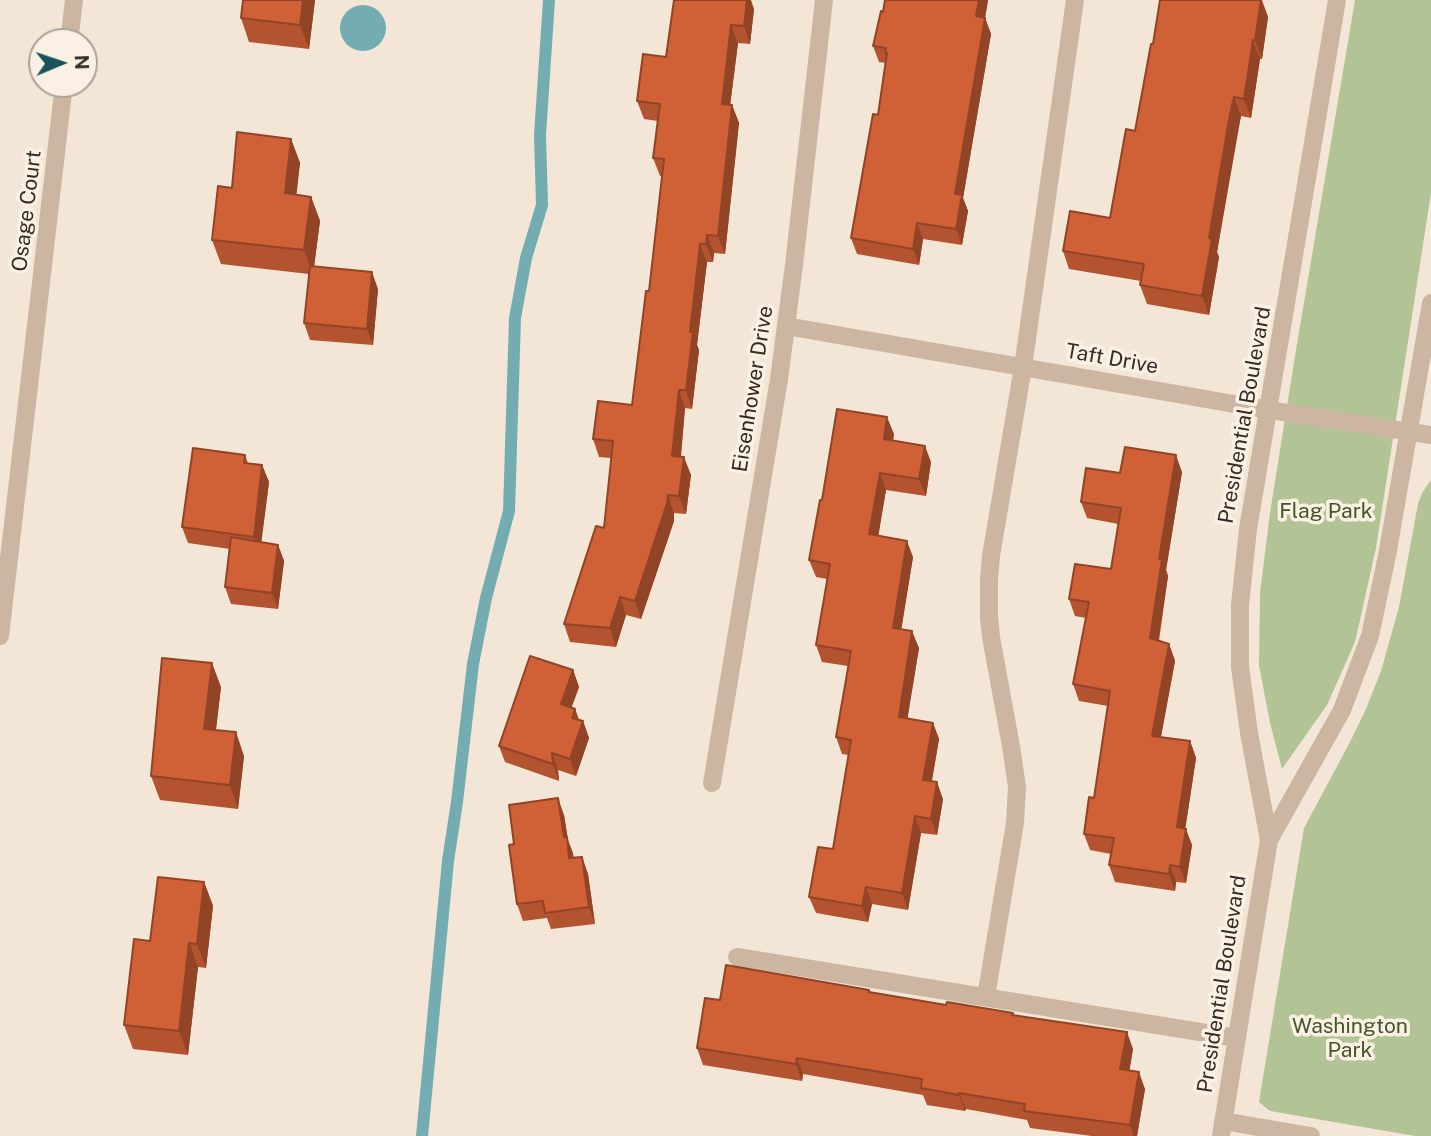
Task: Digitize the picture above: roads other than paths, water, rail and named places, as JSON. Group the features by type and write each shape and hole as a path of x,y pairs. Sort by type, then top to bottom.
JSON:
{"street":[{"path":"71,28 74,0"},
{"name":"Eisenhower Drive","path":"712,783 775,405 824,0"},
{"path":"986,997 1015,823 1017,787 991,637 988,600 991,556 1023,367 1075,0"},
{"name":"Presidential Boulevard","path":"1222,1129 1269,840 1240,667 1240,605 1248,529 1337,0"},
{"name":"Osage Court","path":"0,636 62,98"},
{"name":"Presidential Boulevard","path":"1269,840 1342,710 1370,636 1387,556 1431,303"},
{"name":"Taft Drive","path":"786,326 1269,410 1431,435"},
{"path":"737,957 1237,1038"},
{"path":"1222,1129 1311,1136"}],"water":[{"path":"363,5 380,11 386,28 380,45 363,51 346,45 340,28 346,11"}],"waterway":[{"path":"422,1136 448,861 473,664 486,598 509,511 515,318 526,258 542,205 540,135 549,0"}],"park label":[{"name":"Flag Park","path":"1326,512"},
{"name":"Washington Park","path":"1350,1039"}]}
